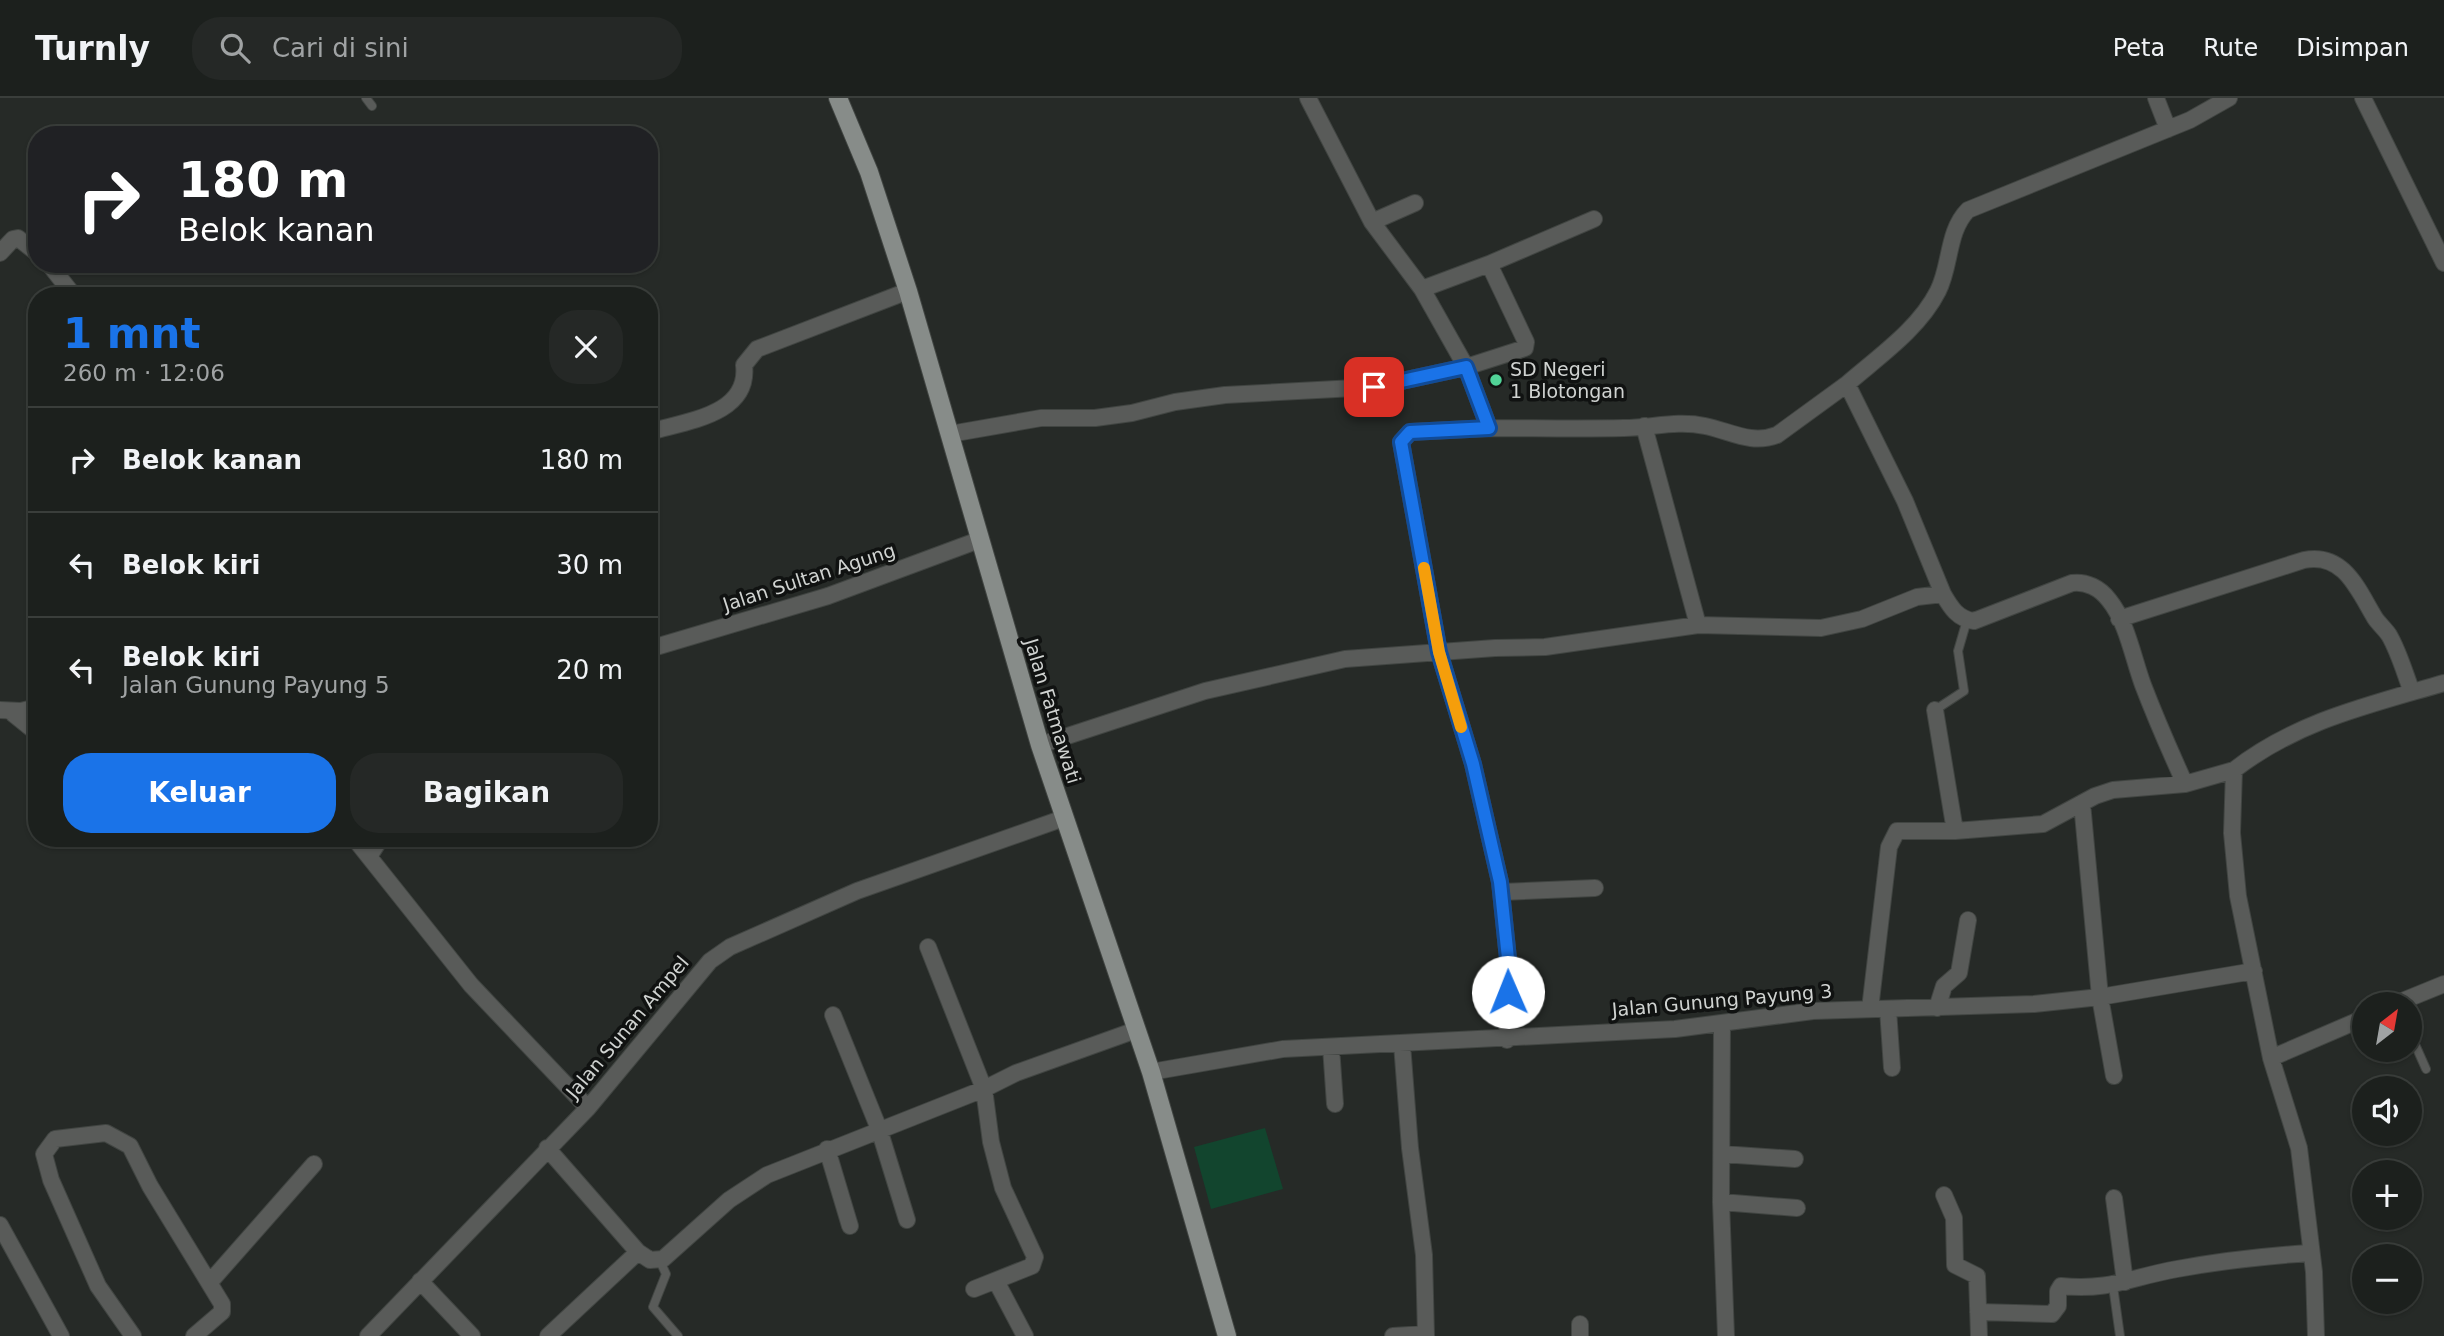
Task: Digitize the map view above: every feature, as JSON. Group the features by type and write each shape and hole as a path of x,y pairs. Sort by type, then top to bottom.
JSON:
{"main road":[{"name":"Jalan Fatmawati","path":"838,98 869,172 908,291 1040,745 1151,1072 1227,1336"}],"street":[{"path":"1308,98 1372,222 1422,289 1466,367 1489,428"},
{"path":"2156,98 2168,129"},
{"path":"1507,1040 1509,968 1502,892 1473,764 1439,652 1401,442 1410,432 1644,426 1667,423 1704,425 1752,439 1766,439 1777,435 1847,384 1930,306 1940,288 1956,227 1968,210 2168,129 2229,98"},
{"path":"2363,98 2444,263"},
{"path":"1372,222 1415,203"},
{"path":"1422,289 1489,264 1594,219"},
{"path":"0,253 12,239 19,238 28,246"},
{"path":"950,434 1041,418 1120,415 1175,402 1225,395 1374,387 1466,367 1525,348 1526,342 1489,264"},
{"path":"56,273 67,287"},
{"path":"658,429 723,409 741,394 746,376 744,365 757,349 908,291"},
{"path":"1847,384 1905,501 1952,610 1967,620 1975,621 2080,582 2096,587 2109,600 2119,619 2155,716 2185,784"},
{"path":"1644,426 1698,625"},
{"name":"Jalan Sultan Agung","path":"658,646 828,596 979,540"},
{"path":"2119,619 2304,560 2325,559 2341,568 2357,586 2376,620 2389,636 2413,692"},
{"path":"1040,745 1205,691 1345,659 1545,648 1698,625 1821,628 1862,619 1917,597 1943,594"},
{"path":"1870,1009 1870,989 1876,974 1878,923 1893,835 1906,830 1955,831 2043,824 2113,790 2185,784 2234,770 2263,749 2292,733 2343,712 2444,683"},
{"path":"5,711 28,708"},
{"path":"1935,710 1955,831"},
{"path":"5,711 28,727"},
{"path":"2234,770 2232,833 2238,896 2272,1058 2299,1148 2314,1272 2316,1336"},
{"path":"2082,803 2100,997 2114,1076"},
{"name":"Jalan Sunan Ampel","path":"368,1336 547,1148 589,1108 710,961 730,947 857,891 1064,818"},
{"path":"362,847 471,985 589,1108"},
{"path":"370,855 375,847"},
{"path":"1502,892 1595,888"},
{"path":"1937,1008 1944,986 1959,973 1968,920"},
{"path":"928,947 984,1089 991,1142 1003,1188 1035,1257 1032,1266 975,1290"},
{"name":"Jalan Gunung Payung 3","path":"1151,1072 1283,1049 1507,1040 1565,1033 1722,1024 1813,1011 1937,1008 2100,997 2254,971"},
{"path":"2422,993 2444,984"},
{"path":"1888,1009 1892,1068"},
{"path":"833,1015 879,1129 907,1220"},
{"path":"2272,1058 2352,1023"},
{"path":"1722,1024 1721,1202 1726,1336"},
{"path":"547,1148 638,1252 650,1260 660,1261 748,1186 827,1149 984,1089 1016,1073 1136,1030"},
{"path":"1393,1336 1426,1335 1424,1255 1410,1148 1402,1044"},
{"path":"1331,1047 1335,1104"},
{"path":"132,1336 98,1286 51,1180 44,1154 55,1139 106,1133 130,1146 150,1186 210,1282 223,1308 194,1336"},
{"path":"827,1149 850,1226"},
{"path":"1722,1154 1795,1158"},
{"path":"210,1282 314,1164"},
{"path":"1944,1195 1954,1218 1955,1265 1977,1276 1979,1336"},
{"path":"2114,1198 2119,1284"},
{"path":"1721,1202 1797,1208"},
{"path":"0,1225 61,1336"},
{"path":"548,1336 638,1252"},
{"path":"1978,1312 2052,1314 2058,1306 2057,1291 2062,1286 2085,1288 2119,1284 2173,1269 2245,1258 2310,1253"},
{"path":"420,1281 472,1336"},
{"path":"996,1281 1025,1336"}],"lane":[{"path":"1935,710 1964,691 1958,651 1967,620"},
{"path":"2422,1060 2426,1069"},
{"path":"660,1261 666,1274 653,1307 678,1336"},
{"path":"2119,1284 2120,1336"}],"building":[{"path":"1265,1128 1283,1189 1211,1209 1194,1147"}],"slow traffic":[{"path":"1424,568 1439,652 1461,727"}],"place":[{"name":"SD Negeri 1 Blotongan","path":"1496,380"}],"route":[{"path":"1374,387 1466,367 1489,428 1410,432 1401,442 1439,652 1473,764 1500,882 1509,968 1508,992"}]}
